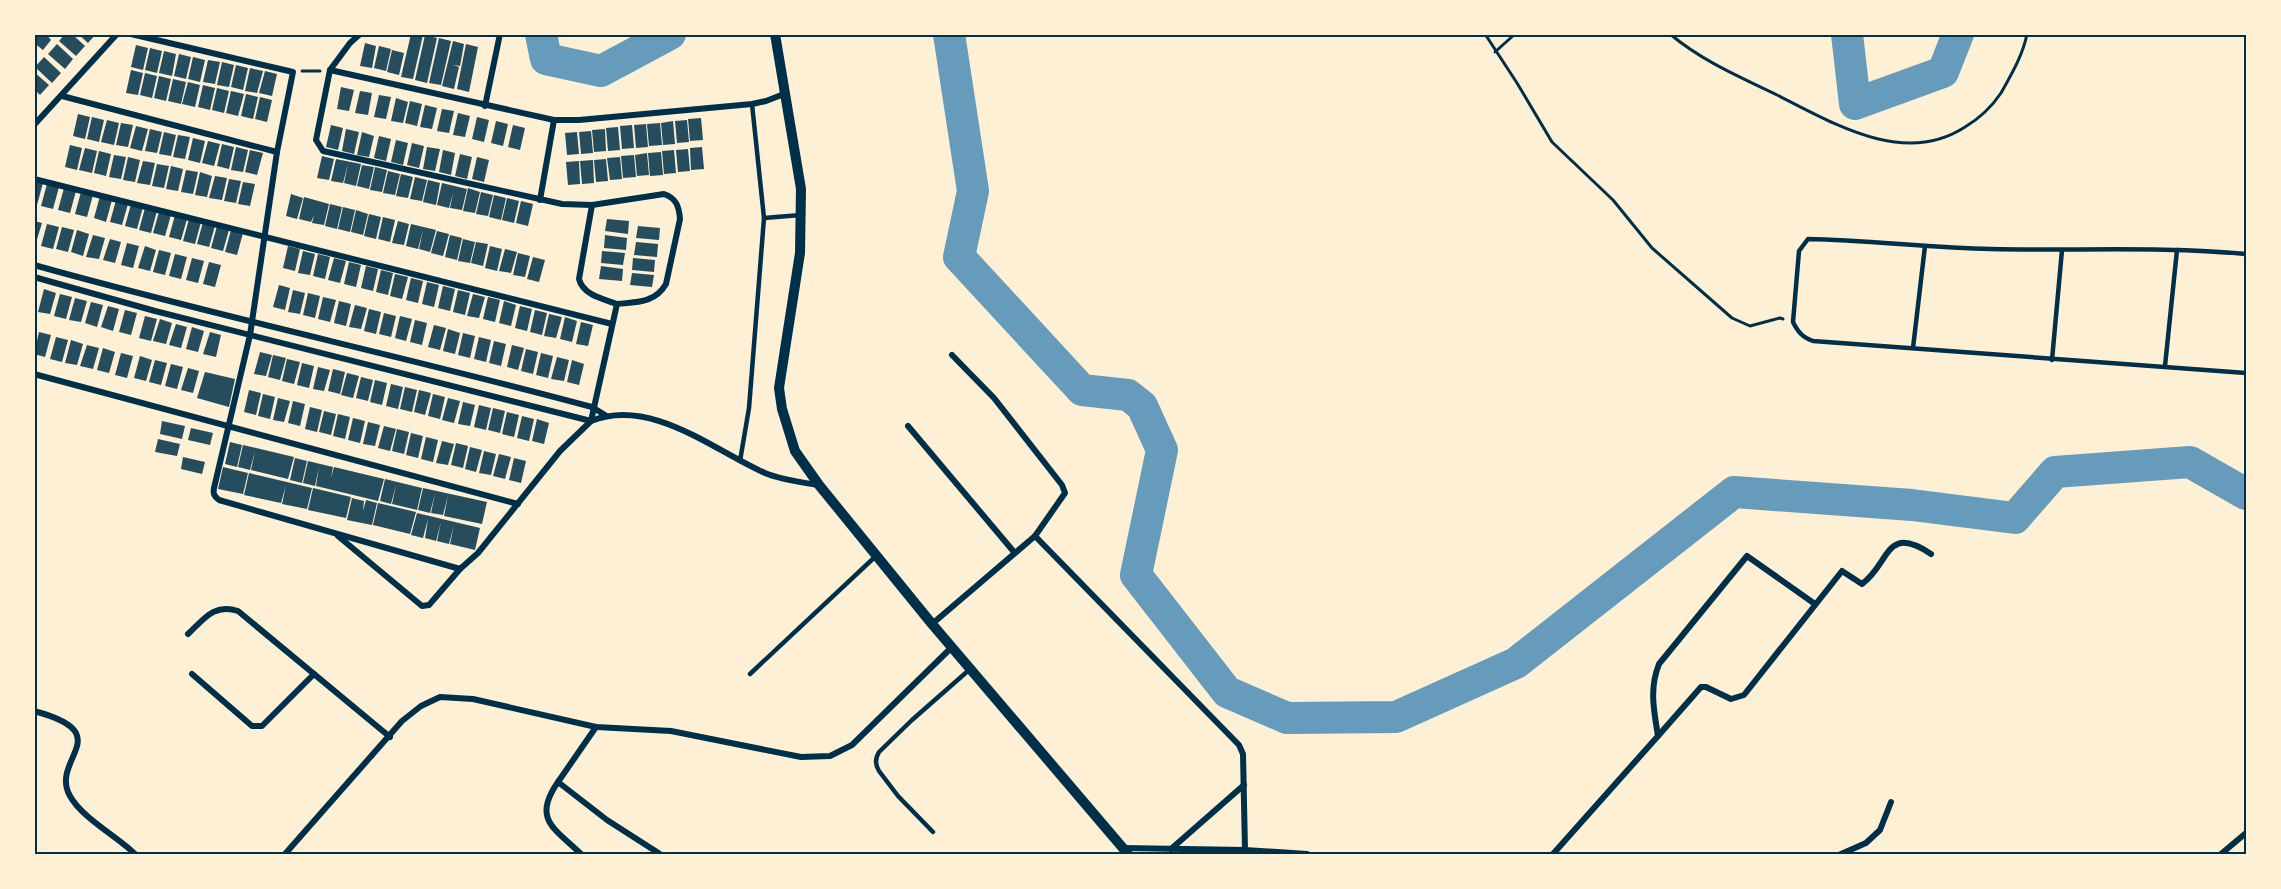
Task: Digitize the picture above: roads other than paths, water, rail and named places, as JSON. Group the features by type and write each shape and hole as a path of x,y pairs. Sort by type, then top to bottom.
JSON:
{"street":[{"path":"34,125 117,34"},
{"path":"131,34 292,72 277,152 250,334 214,488 215,497 460,569"},
{"path":"360,34 350,43 330,70 316,140 323,151 540,200 592,205 664,194 671,196 679,208 677,230 666,284 662,292 650,300 617,304 581,287 579,279 592,205"},
{"path":"485,106 500,34"},
{"path":"775,34 799,171 800,253 779,388 782,409 795,451 819,485 932,624 1125,851 1245,850 1268,854 1307,855"},
{"path":"330,70 554,120 579,120 752,104 784,94"},
{"path":"62,96 277,152"},
{"path":"540,200 554,120"},
{"path":"34,179 612,324"},
{"path":"34,265 158,299 357,347 593,408 605,415"},
{"path":"34,277 155,311 591,420"},
{"path":"591,420 617,304"},
{"path":"354,361 357,347"},
{"path":"932,624 1035,536 1063,498 1065,489 994,398 952,355"},
{"path":"34,374 518,504"},
{"path":"336,534 422,606 429,605 460,569 478,553 561,451 591,420 605,415 635,415 680,428 740,461 783,480 819,485"},
{"path":"908,426 1014,552"},
{"path":"1035,536 1239,745 1243,754 1245,850"},
{"path":"1553,855 1701,687 1735,699 1744,695 1842,571 1860,583 1865,582 1891,548 1899,543 1909,543 1930,554"},
{"path":"1658,736 1652,690 1659,664 1748,556 1815,604"},
{"path":"188,634 212,612 220,608 238,611 390,736"},
{"path":"285,855 402,721 421,706 440,697 472,699 596,727 671,731 801,757 830,756 852,745 952,647"},
{"path":"192,674 252,726 262,726 314,674"},
{"path":"34,711 57,719 75,730 80,738 78,750 66,777 66,788 71,798 105,831 135,855"},
{"path":"580,855 548,820 546,803 548,796 596,727"},
{"path":"558,782 607,820 660,855"},
{"path":"1171,849 1244,785"},
{"path":"1841,855 1866,843 1880,830 1891,802"},
{"path":"2221,855 2247,833"}],"lane":[{"path":"740,461 749,408 764,218 752,104"},
{"path":"764,218 801,215"},
{"path":"2247,254 2177,250 2062,250 1925,246 1865,240 1808,239 1799,251 1794,322 1798,332 1805,339 1813,341 2247,373"},
{"path":"1913,348 1925,246"},
{"path":"2052,360 2062,250"},
{"path":"2165,366 2177,250"},
{"path":"750,674 877,555"},
{"path":"933,832 898,796 876,767 876,758 879,752 912,720 971,668"}],"waterway":[{"path":"541,34 546,59 601,71 670,34"},
{"path":"949,34 973,191 959,257 1082,390 1128,395 1142,406 1162,450 1136,575 1227,692 1287,718 1396,717 1516,663 1734,492 1912,505 2015,518 2055,472 2190,462 2246,494"},
{"path":"1847,34 1855,104 1943,72 1958,34"}]}
